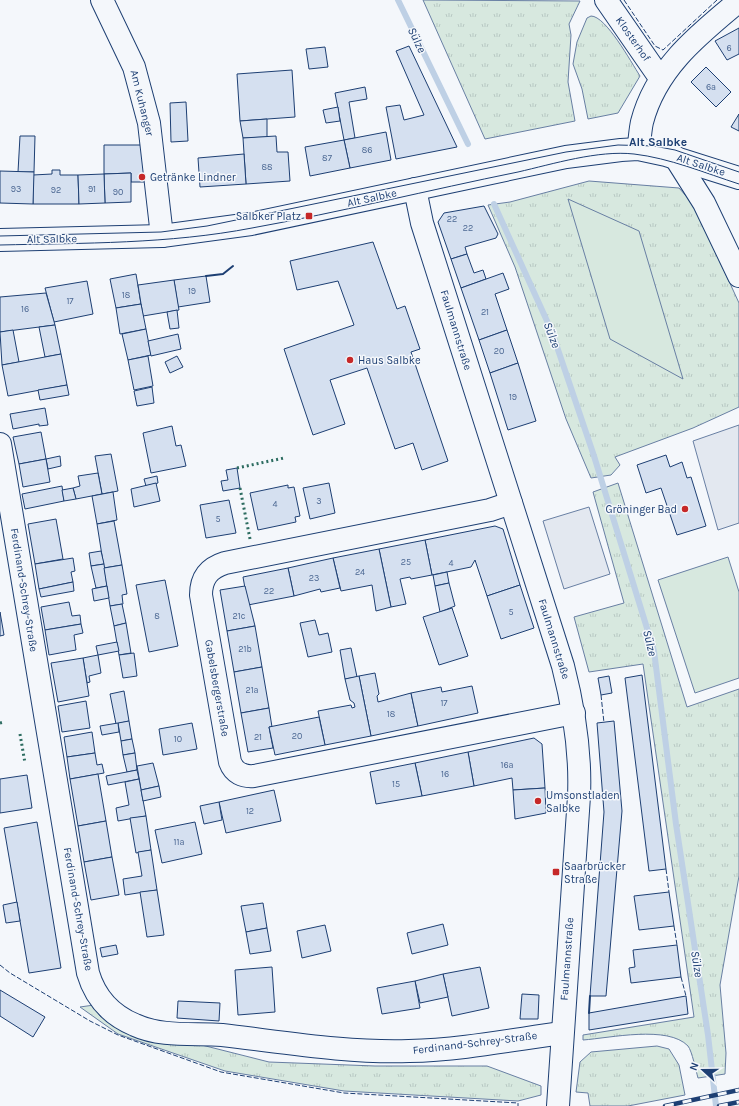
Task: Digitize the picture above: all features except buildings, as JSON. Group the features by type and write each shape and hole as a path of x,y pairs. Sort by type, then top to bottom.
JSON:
{"street":[{"name":"Am Kuhanger","path":"102,0 134,67 149,123 162,236"},
{"name":"Klosterhof","path":"606,0 660,78"},
{"path":"638,149 643,118 660,78 688,44 739,1"},
{"name":"Alt Salbke","path":"0,240 162,236 251,224 566,157 597,152 638,149 675,157 739,178"},
{"path":"675,157 704,203 739,276"},
{"name":"Faulmannstraße","path":"415,189 422,224 563,666 574,713 579,745 580,778 558,1106"},
{"name":"Ferdinand-Schrey-Straße","path":"0,444 88,973 95,991 105,1005 132,1024 154,1031 215,1035 363,1050 435,1050 562,1033"},
{"name":"Gabelsbergerstraße","path":"511,503 490,510 225,563 212,569 203,581 201,595 230,762 232,768 238,773 254,776 574,713"}],"green space":[{"path":"423,0 580,1 569,24 571,35 568,82 575,121 485,139"},
{"path":"591,16 604,23 611,31 640,76 618,113 588,119 582,89 573,64 577,42 587,18"},
{"path":"589,181 679,188 694,205 739,303 739,407 693,428 615,457 620,465 611,475 591,478 566,419 515,267 488,205 510,202"},
{"path":"568,199 639,231 683,379 610,339"},
{"path":"618,483 687,707 739,689 739,876 720,985 726,1053 725,1074 698,1078 688,1046 679,1040 667,1036 638,1034 583,1040 583,1035 694,1017 643,664 589,672 574,617 624,603 593,492"},
{"path":"728,557 739,592 739,678 695,693 658,580"},
{"path":"94,1005 100,1016 141,1038 182,1040 269,1062 375,1066 487,1066 541,1086 541,1095 518,1101 344,1091 225,1071 118,1034 80,1007"},
{"path":"657,1046 669,1049 679,1065 685,1095 628,1106 590,1106 588,1093 576,1092 580,1062 591,1052"}],"shaded area":[{"path":"739,425 739,523 718,530 693,441"},
{"path":"589,507 610,574 564,589 543,521"}],"waterway":[{"name":"Sülze","path":"398,0 468,144"},
{"name":"Sülze","path":"494,204 552,332 594,456 654,651 676,824 708,1035 716,1106"}],"tram line":[{"path":"0,236 161,232 207,226 566,152 618,145 654,146 675,150 739,172"},
{"path":"0,245 126,242 221,233 319,215 576,158 606,154 620,153 647,156 687,166 739,184"}],"railway":[{"path":"665,1106 739,1090"},
{"path":"719,1106 739,1102"}],"hedge":[{"path":"237,468 284,458"},
{"path":"240,488 250,539"},
{"path":"0,723 4,722"},
{"path":"20,734 25,763"}],"fence":[{"path":"624,0 655,46 663,50 717,0"},
{"path":"601,695 604,723"},
{"path":"666,869 669,892"},
{"path":"674,926 677,945"},
{"path":"0,965 10,973 90,1021 118,1035 221,1072 344,1093 518,1103 518,1106"},
{"path":"681,977 686,996"}],"wall":[{"path":"206,276 223,274 233,266"},
{"path":"589,1013 590,996"}],"place":[{"name":"Getränke Lindner","path":"142,177"},
{"name":"Salbker Platz","path":"309,216"},
{"name":"Haus Salbke","path":"350,360"},
{"name":"Gröninger Bad","path":"685,509"},
{"name":"Umsonstladen Salbke","path":"538,801"},
{"name":"Saarbrücker Straße","path":"556,872"}],"district":[{"name":"Alt Salbke","path":"658,142"}]}
